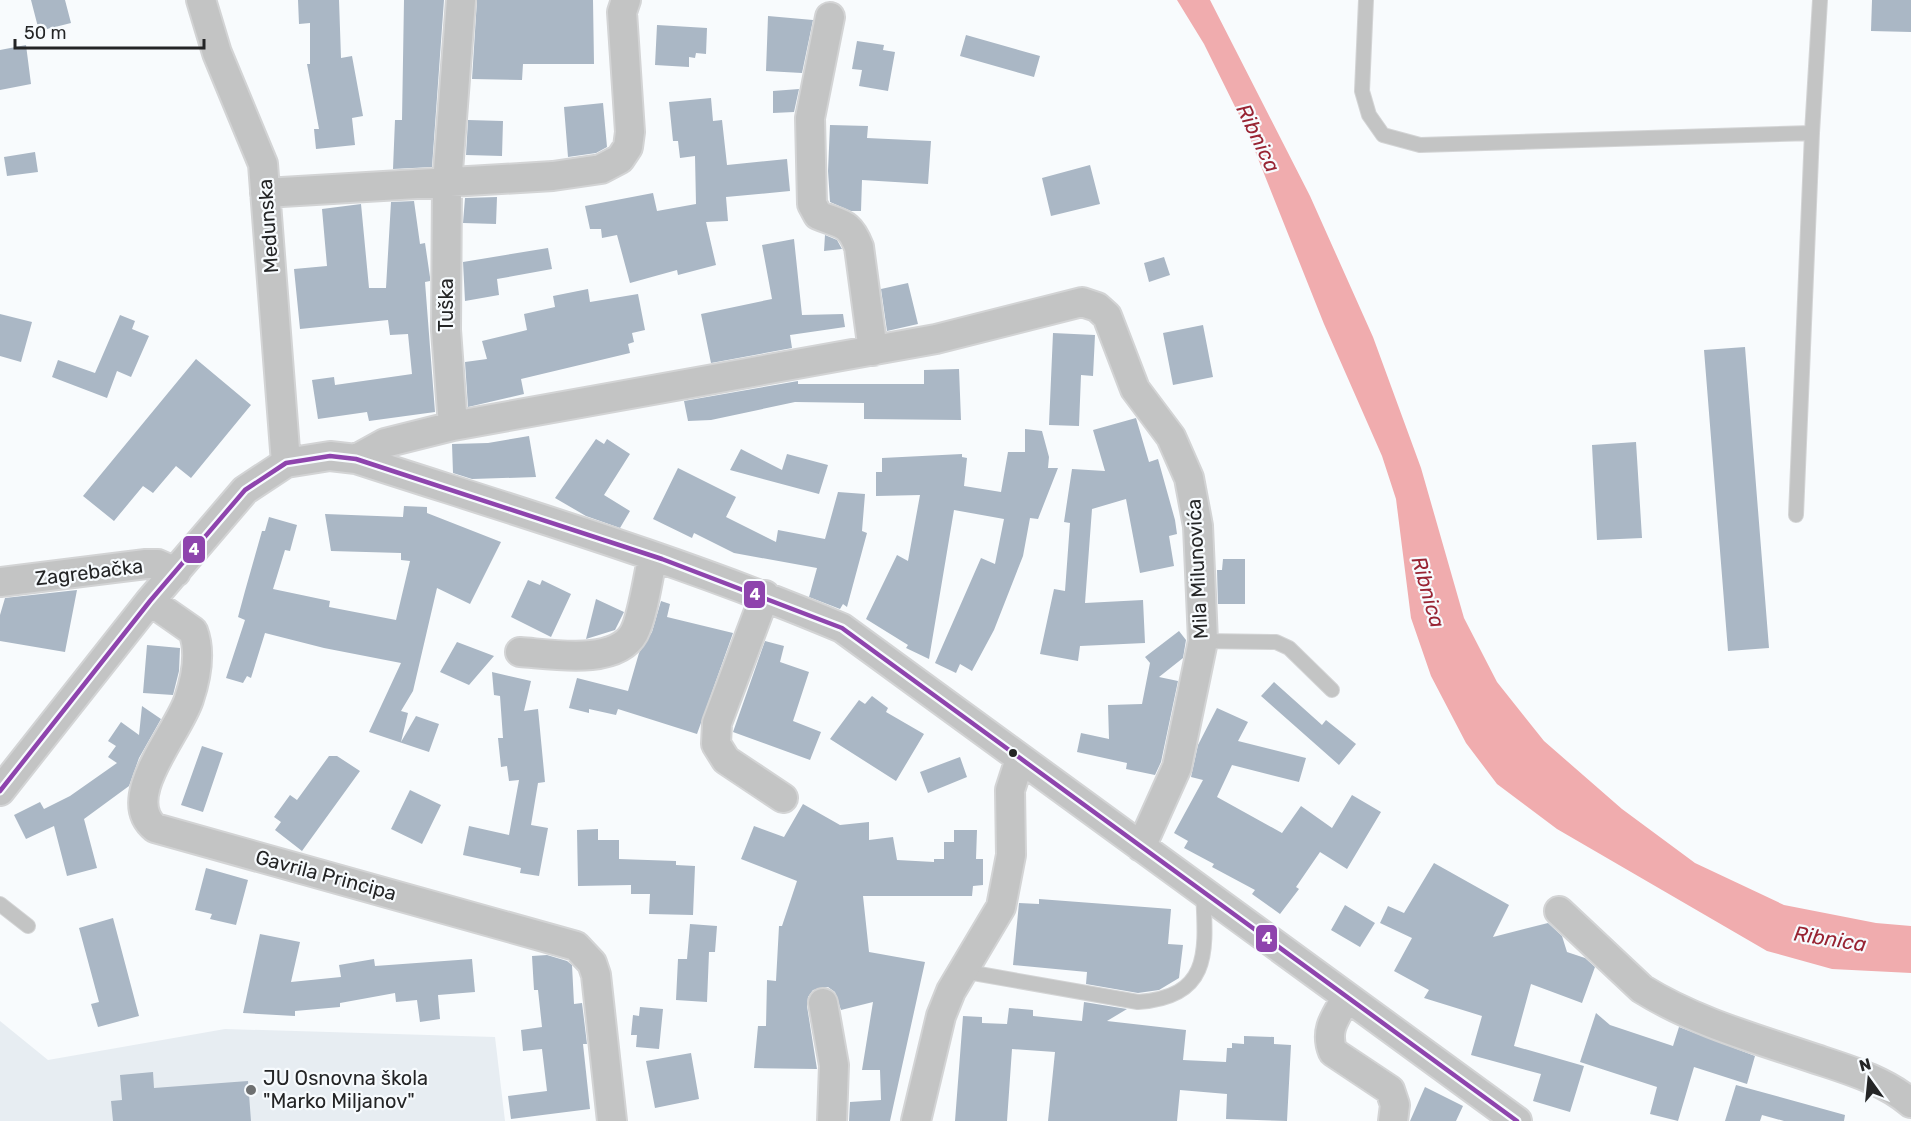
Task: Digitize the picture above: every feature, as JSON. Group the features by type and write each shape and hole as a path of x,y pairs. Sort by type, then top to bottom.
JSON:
{"street":[{"name":"Medunska","path":"201,0 217,53 263,164 276,469"},
{"name":"Tuška","path":"453,426 446,330 447,184 461,0"},
{"path":"265,193 553,176 601,169 620,159 628,147 630,132 622,12 626,0"},
{"path":"356,459 385,443 453,426 873,351 859,247 853,232 844,223 818,215 812,204 810,118 830,17"},
{"name":"Mila Milunovića","path":"873,351 936,339 1082,302 1097,308 1107,316 1135,389 1171,437 1189,478 1198,526 1203,641 1177,767 1142,847"},
{"path":"0,791 150,601 246,490 276,469 330,456 356,459 653,556 765,595 842,628 1517,1121"},
{"path":"520,652 594,655 611,652 626,644 634,632 653,556"},
{"name":"Zagrebačka","path":"0,582 146,564 158,564 176,572"},
{"path":"765,595 717,723 717,744 726,760 783,798"},
{"name":"Gavrila Principa","path":"150,601 193,631 198,652 189,701 156,761 145,792 142,804 143,813 149,823 155,828 576,946 592,963 596,975 612,1121"},
{"path":"916,1121 941,1016 962,971 1001,907 1011,855 1010,790 1020,759"},
{"path":"1560,911 1642,989 1655,997 1719,1025 1852,1071 1890,1088 1911,1103"},
{"path":"1347,997 1330,1025 1329,1044 1333,1052 1390,1090 1395,1105 1393,1121"},
{"path":"823,1003 834,1065 832,1121"}],"lane":[{"path":"1366,0 1362,91 1369,115 1383,135 1420,145 1812,133"},
{"path":"1796,515 1820,0"},
{"path":"1203,641 1276,642 1289,648 1332,690"},
{"path":"962,971 1138,1002 1164,1000 1184,990 1198,973 1204,938 1203,891"},
{"path":"0,904 27,926"}],"shaded area":[{"name":"JU Osnovna škola \"Marko Miljanov\"","path":"0,1021 48,1060 225,1029 495,1037 505,1121 0,1121"}],"water":[{"name":"Ribnica","path":"1177,0 1210,0 1310,196 1373,337 1421,468 1464,618 1497,682 1544,741 1622,809 1695,863 1784,905 1876,923 1911,926 1911,973 1832,969 1767,951 1557,829 1497,784 1466,743 1431,676 1411,618 1396,499 1382,456 1324,324 1247,131 1204,44"}],"building":[{"path":"31,0 65,0 71,23 39,31"},
{"path":"298,0 339,0 341,58 352,56 363,116 352,118 355,145 316,149 314,129 319,129 307,64 310,64 310,23 299,24"},
{"path":"404,0 444,0 432,167 393,169 395,120 402,120"},
{"path":"477,0 593,0 594,64 523,64 522,80 472,79"},
{"path":"1872,0 1911,0 1911,32 1871,31"},
{"path":"768,16 813,20 802,73 766,71"},
{"path":"657,25 707,28 706,54 696,53 695,58 689,57 689,67 655,65"},
{"path":"966,35 1040,56 1034,77 960,56"},
{"path":"857,41 884,45 883,50 895,52 888,91 859,86 862,70 852,69"},
{"path":"26,45 31,84 0,90 0,50"},
{"path":"799,89 794,112 773,113 773,91"},
{"path":"711,98 713,121 722,120 727,165 787,159 790,191 726,197 728,221 706,222 716,265 678,275 677,270 630,283 617,235 602,238 601,229 590,229 585,206 653,193 657,211 696,204 695,156 680,158 678,141 673,141 669,102"},
{"path":"603,103 607,147 596,153 568,157 564,107"},
{"path":"468,120 503,121 502,156 466,155"},
{"path":"830,125 868,126 867,138 931,141 928,184 862,180 861,211 851,211 830,202 828,171"},
{"path":"35,152 38,172 7,176 4,157"},
{"path":"1090,165 1100,204 1051,216 1042,178"},
{"path":"497,197 496,224 463,223 465,198"},
{"path":"414,201 420,244 425,243 430,277 430,281 425,282 435,412 369,421 367,412 318,419 312,380 334,377 335,385 412,374 408,334 390,335 388,320 300,329 294,269 327,266 322,209 361,204 369,288 386,288 391,202"},
{"path":"825,235 837,240 842,249 824,251"},
{"path":"794,239 802,315 843,314 845,327 790,335 792,348 711,363 701,314 772,299 762,245"},
{"path":"548,248 552,269 497,279 499,295 465,301 463,262"},
{"path":"1164,257 1170,275 1149,282 1144,263"},
{"path":"908,283 918,324 887,331 881,289"},
{"path":"588,289 590,302 638,294 645,330 632,333 634,342 628,344 630,353 521,379 524,394 468,407 465,362 487,359 482,341 527,330 524,314 555,307 553,296"},
{"path":"0,314 32,322 21,362 0,356"},
{"path":"120,315 135,321 132,329 149,336 131,377 117,371 107,398 52,377 58,360 95,373"},
{"path":"1203,325 1213,377 1173,385 1163,333"},
{"path":"1053,333 1095,335 1093,376 1081,375 1079,426 1049,425"},
{"path":"1745,347 1769,648 1728,651 1704,350"},
{"path":"196,359 251,405 191,478 176,466 153,493 143,486 114,521 83,496"},
{"path":"959,369 961,420 864,419 864,403 795,402 711,420 688,421 684,401 798,381 798,384 924,384 924,370"},
{"path":"1136,418 1149,462 1158,459 1175,520 1177,534 1169,536 1174,566 1140,573 1126,499 1092,509 1085,603 1143,600 1145,643 1080,646 1078,661 1040,654 1054,589 1065,591 1070,523 1064,522 1072,469 1105,471 1093,430"},
{"path":"1025,429 1042,431 1049,457 1048,468 1058,468 1038,519 1030,518 1023,556 994,630 972,671 960,664 956,673 935,663 981,558 995,564 1004,519 954,510 929,659 906,648 908,645 866,619 897,555 908,561 920,495 876,496 876,472 882,472 882,458 962,454 962,457 967,458 964,486 1001,492 1008,452 1025,452"},
{"path":"529,436 536,477 472,479 453,473 452,444 488,443"},
{"path":"596,439 604,444 607,439 630,454 604,495 630,511 620,528 586,516 555,498"},
{"path":"1636,442 1642,538 1597,540 1592,445"},
{"path":"741,449 782,470 787,454 828,465 819,494 730,470"},
{"path":"678,468 736,497 726,517 776,542 778,530 825,539 838,492 865,494 862,531 867,533 847,607 843,604 840,609 809,597 817,568 734,553 694,533 692,538 653,519"},
{"path":"404,506 427,507 427,513 501,542 470,604 437,588 413,691 401,711 408,713 401,742 416,716 439,724 429,752 369,732 401,663 324,648 265,633 251,678 247,676 243,683 226,678 245,620 238,617 262,531 265,531 269,517 297,525 290,551 285,550 273,589 330,601 329,607 396,620 410,561 401,560 401,553 331,551 325,514 403,517"},
{"path":"1223,559 1245,559 1245,604 1218,604 1217,570 1222,570"},
{"path":"528,580 540,585 542,580 571,594 551,637 511,617"},
{"path":"77,590 65,652 0,641 0,615 5,598"},
{"path":"596,599 624,612 615,630 586,639"},
{"path":"661,601 670,604 667,617 733,633 697,734 618,709 616,715 589,709 589,713 569,708 577,678 628,691 639,653 652,632"},
{"path":"1179,631 1186,640 1183,658 1159,677 1178,681 1161,762 1155,775 1126,769 1127,763 1077,752 1081,733 1109,739 1108,705 1142,704 1150,663 1145,657"},
{"path":"765,641 784,646 780,662 809,672 793,721 821,732 810,760 733,732"},
{"path":"457,642 494,656 469,685 440,672"},
{"path":"147,645 180,648 179,671 173,695 143,693"},
{"path":"492,672 531,681 524,711 538,709 545,782 538,783 531,825 548,828 539,876 520,873 521,868 463,855 469,826 509,835 519,780 509,781 507,766 501,767 498,738 503,738 500,696 494,695"},
{"path":"1274,682 1322,725 1326,720 1356,744 1339,765 1261,696"},
{"path":"872,696 888,708 886,712 924,734 896,781 830,739 859,700 865,704"},
{"path":"142,706 161,719 139,758 129,786 84,819 97,868 67,876 54,826 26,839 14,815 40,802 44,809 70,796 117,763 108,757 116,746 108,741 121,722 139,735"},
{"path":"1217,708 1248,722 1238,741 1306,758 1299,782 1232,765 1217,797 1282,833 1301,806 1332,828 1352,795 1381,812 1347,869 1320,852 1296,887 1299,889 1280,914 1252,894 1255,890 1212,867 1214,864 1184,848 1188,841 1174,833 1203,780 1191,777 1198,745"},
{"path":"202,746 223,753 203,812 181,805"},
{"path":"329,756 337,756 360,771 302,851 275,830 281,822 274,817 290,795 297,800"},
{"path":"960,757 967,777 928,793 920,772"},
{"path":"410,790 441,805 422,844 391,829"},
{"path":"803,804 840,825 869,822 869,840 893,837 897,860 934,862 934,859 944,859 944,842 954,842 954,830 977,830 976,859 983,859 983,885 973,886 972,896 863,896 869,952 925,962 890,1121 849,1121 850,1102 881,1100 880,1070 862,1070 873,1002 841,1010 835,992 828,987 813,990 808,997 807,1006 817,1069 754,1068 758,1026 766,1026 767,980 776,981 779,926 782,926 797,881 741,859 754,826 784,837"},
{"path":"598,829 598,840 619,840 619,859 676,861 676,865 695,866 693,915 649,914 650,894 631,894 631,885 578,886 577,830"},
{"path":"1434,863 1509,905 1493,937 1548,923 1562,936 1567,952 1585,958 1595,967 1582,1003 1531,984 1514,1046 1584,1066 1570,1112 1533,1101 1541,1074 1471,1055 1482,1016 1424,998 1429,990 1394,971 1412,938 1380,923 1388,906 1404,913"},
{"path":"206,868 248,880 236,925 210,919 212,914 195,910"},
{"path":"1039,899 1171,909 1168,944 1183,945 1179,978 1159,990 1138,993 1086,984 1087,972 1013,965 1019,903 1039,904"},
{"path":"1345,905 1375,923 1360,947 1331,930"},
{"path":"113,918 139,1016 98,1027 91,1004 99,1002 79,928"},
{"path":"690,924 717,926 715,952 709,952 707,1002 676,1000 678,959 687,959"},
{"path":"260,934 300,942 291,982 341,977 339,965 374,959 375,966 472,959 475,992 438,995 440,1019 420,1022 417,1000 396,1002 395,993 340,1003 340,1007 295,1011 295,1016 243,1013"},
{"path":"547,955 567,961 572,965 574,1004 582,1003 587,1044 583,1044 590,1109 511,1119 508,1096 547,1091 542,1049 523,1051 521,1030 542,1027 538,990 534,990 532,956"},
{"path":"1084,1002 1127,1009 1107,1021 1186,1030 1183,1060 1226,1062 1227,1048 1232,1048 1232,1043 1244,1044 1244,1036 1274,1037 1274,1044 1291,1045 1287,1121 1226,1119 1227,1094 1180,1090 1177,1121 1048,1121 1055,1052 1012,1049 1007,1121 955,1121 963,1016 982,1017 982,1023 1007,1024 1009,1008 1033,1010 1033,1016 1082,1021"},
{"path":"640,1007 663,1009 659,1049 636,1047 637,1035 631,1035 633,1015 639,1016"},
{"path":"1596,1013 1610,1025 1673,1046 1679,1027 1755,1056 1747,1084 1694,1067 1678,1121 1650,1114 1657,1087 1580,1062"},
{"path":"691,1053 699,1099 655,1108 646,1061"},
{"path":"153,1072 154,1088 248,1081 251,1121 113,1121 111,1101 122,1100 120,1075"},
{"path":"1736,1085 1845,1115 1844,1121 1784,1121 1762,1115 1760,1121 1725,1121"},
{"path":"1425,1087 1463,1106 1456,1121 1410,1121"}],"transit line":[{"name":"4","path":"0,791 150,601 245,490 286,463 330,456 356,459 662,559 842,628 1517,1121"}],"place":[{"name":"JU Osnovna škola \"Marko Miljanov\"","path":"251,1090"}]}
